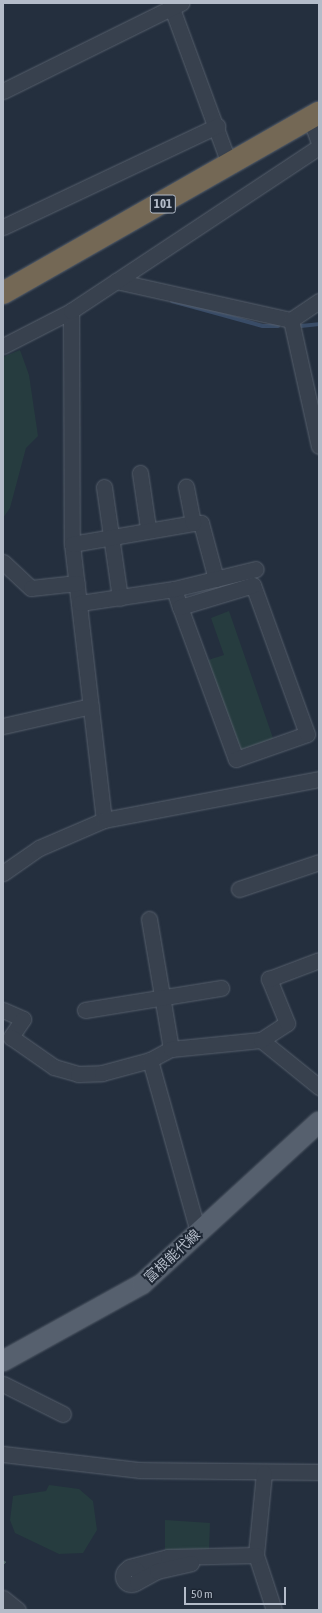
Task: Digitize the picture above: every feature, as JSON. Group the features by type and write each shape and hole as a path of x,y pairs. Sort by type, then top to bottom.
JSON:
{"highway":[{"name":"101","path":"4,292 230,166 314,115"}],"main road":[{"name":"富根能代線","path":"3,1361 142,1284 319,1122"}],"street":[{"path":"3,91 174,5 230,166"},
{"path":"314,115 319,143"},
{"path":"3,227 217,126"},
{"path":"3,346 71,311 319,147"},
{"path":"116,281 291,320 313,311 319,301"},
{"path":"71,311 72,544 104,820"},
{"path":"291,320 319,446"},
{"path":"140,473 148,528"},
{"path":"104,487 120,598"},
{"path":"186,487 193,523"},
{"path":"72,544 112,537 148,528 201,522 216,579"},
{"path":"3,562 31,588 77,583"},
{"path":"80,603 174,589 256,569"},
{"path":"174,589 180,607 236,759 307,734 254,585 180,607"},
{"path":"3,726 91,706"},
{"path":"3,873 39,848 104,820 319,779"},
{"path":"239,889 319,862"},
{"path":"149,919 161,998 171,1049"},
{"path":"3,1010 23,1019 10,1037 54,1066 78,1074 102,1073 150,1060 171,1049 261,1040 287,1023 269,979 319,960"},
{"path":"85,1010 221,988"},
{"path":"261,1040 319,1087"},
{"path":"150,1060 198,1232"},
{"path":"3,1384 62,1414"},
{"path":"3,1454 140,1470 264,1473 319,1472"},
{"path":"264,1473 257,1558 274,1610"},
{"path":"168,1557 257,1558 185,1564 157,1571 137,1582 138,1572 129,1567 168,1557"},
{"path":"3,1598 18,1610"}],"green space":[{"path":"20,350 29,375 38,436 26,448 10,508 3,518 3,357"},
{"path":"229,611 274,741 240,753 208,660 224,655 211,618"},
{"path":"49,1485 79,1489 93,1501 97,1530 83,1553 59,1554 15,1533 10,1520 13,1496 46,1491"},
{"path":"165,1520 210,1523 209,1550 165,1551"}],"waterway":[{"path":"172,301 263,326 278,326"},
{"path":"301,326 319,324"}]}
